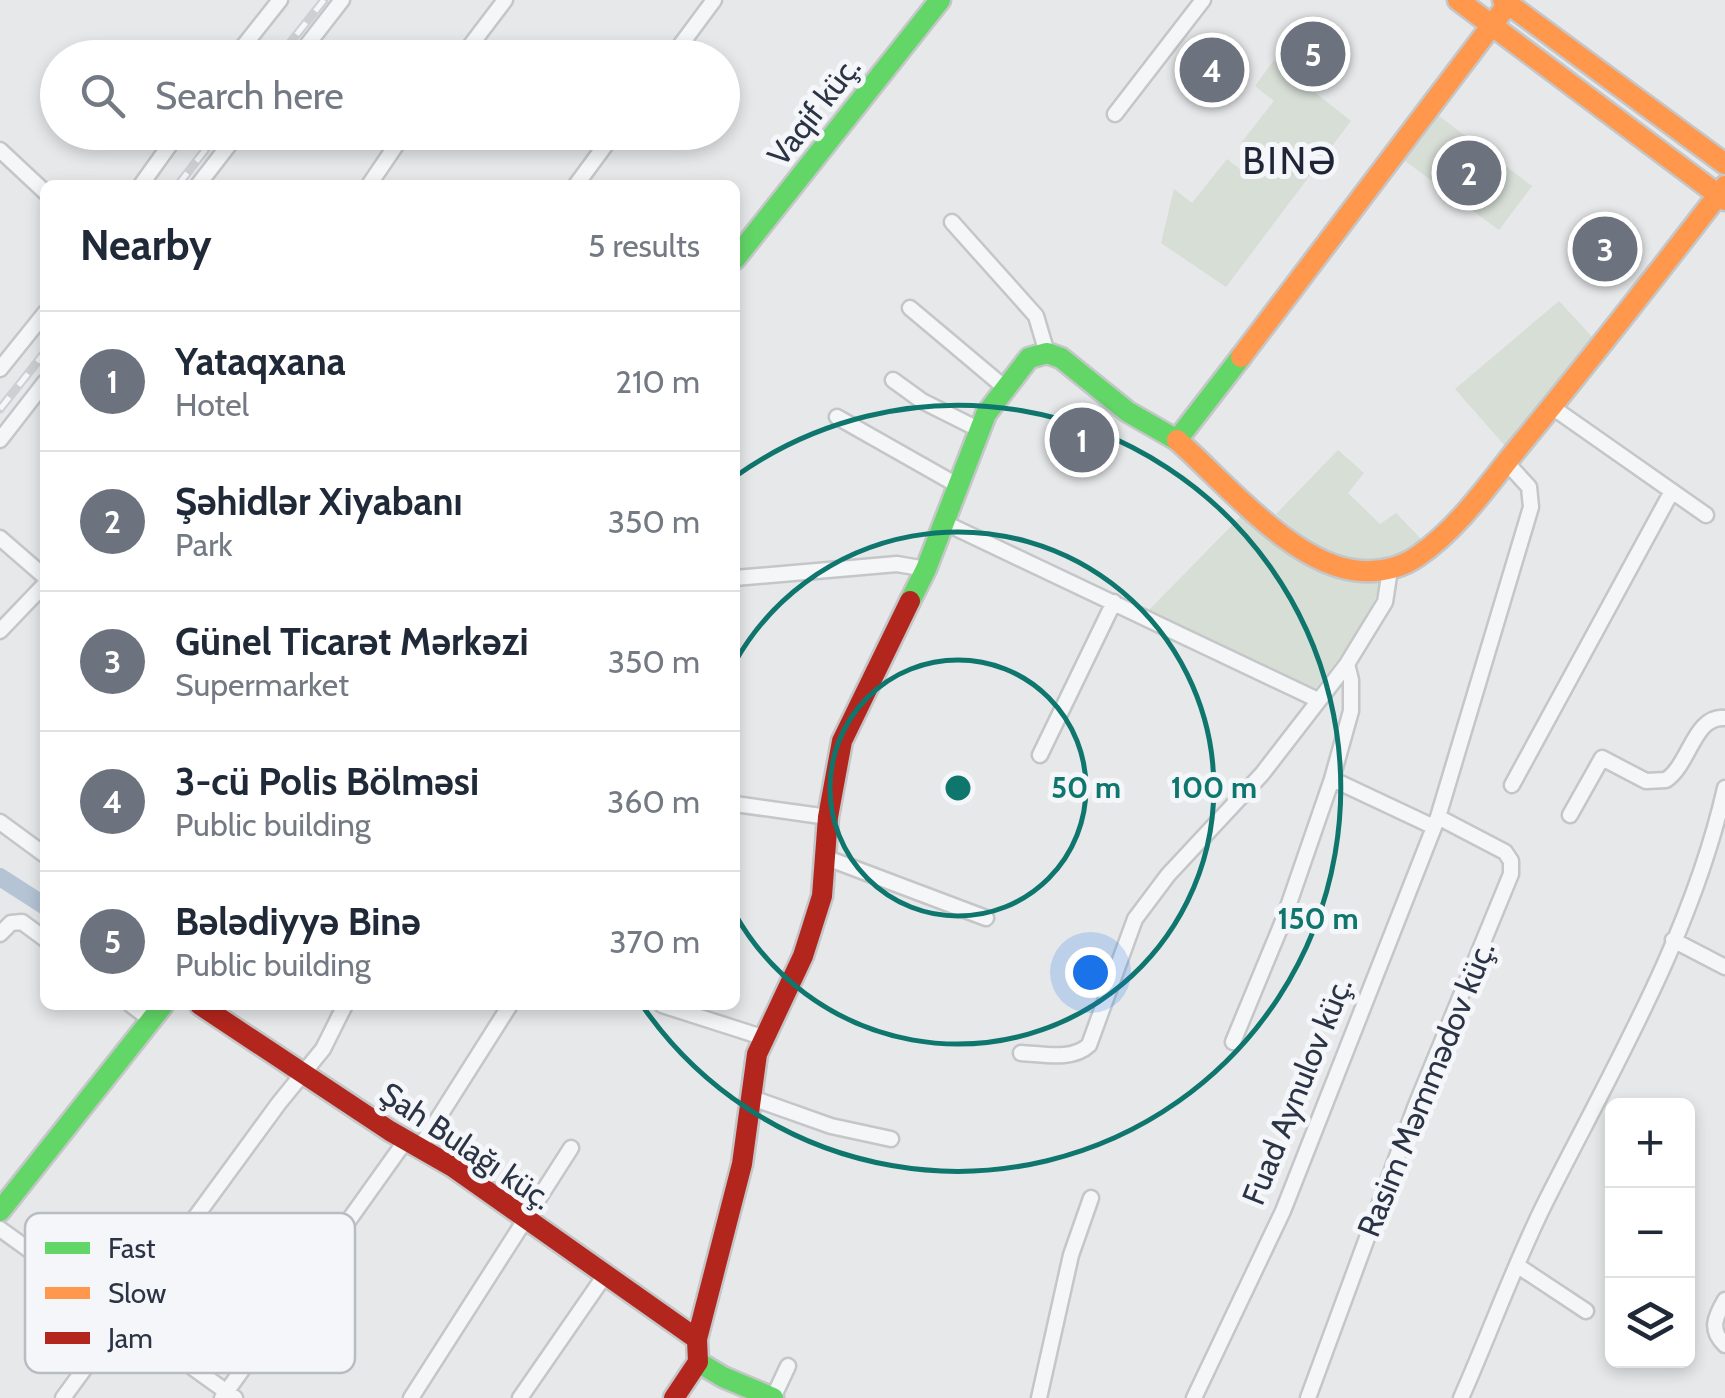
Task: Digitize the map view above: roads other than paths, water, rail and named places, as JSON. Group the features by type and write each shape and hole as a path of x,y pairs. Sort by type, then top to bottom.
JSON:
{"street":[{"path":"248,40 280,0"},
{"path":"314,40 342,0"},
{"path":"475,40 505,0"},
{"path":"685,40 714,0"},
{"name":"Vaqif küç.","path":"740,254 940,0"},
{"path":"1115,114 1203,0"},
{"path":"674,1398 698,1362 697,1340 742,1164 762,1037 803,956 822,896 828,817 842,741 926,569 978,429 1004,386 1029,358 1047,353 1061,358 1139,420 1177,440 1302,550 1348,570 1390,570 1431,547 1452,528 1723,193 1458,0"},
{"path":"1177,440 1332,240 1484,19 1501,1 1725,164"},
{"path":"0,150 40,187"},
{"path":"145,180 166,150"},
{"path":"202,180 224,150"},
{"path":"372,180 393,150"},
{"path":"580,180 602,150"},
{"path":"952,222 1036,316 1047,353"},
{"path":"910,308 1004,386"},
{"path":"0,369 40,319"},
{"path":"893,380 938,410 978,429"},
{"path":"0,440 40,388"},
{"path":"1552,408 1706,516"},
{"path":"837,417 957,485"},
{"name":"Fuad Aynulov küç.","path":"1194,1398 1282,1211 1436,822 1531,507 1529,487 1506,463"},
{"path":"1512,785 1672,491"},
{"path":"945,522 1318,700"},
{"path":"0,538 40,576"},
{"path":"740,578 897,564 926,569"},
{"path":"1022,1053 1071,1055 1089,1046 1134,919 1168,875 1262,774 1346,664 1385,602 1390,570"},
{"path":"0,631 40,587"},
{"path":"1040,754 1114,602"},
{"path":"1234,1042 1283,922 1332,779 1351,711 1351,680 1346,664"},
{"path":"1570,814 1602,758 1646,781 1666,780 1684,763 1704,724 1715,717 1725,718"},
{"name":"Rasim Məmmədov küç.","path":"1308,1398 1416,1105 1511,874 1511,862 1504,852 1332,779"},
{"path":"1461,1398 1547,1200 1608,1086 1672,940 1706,854 1725,788"},
{"path":"740,805 828,817"},
{"path":"0,822 40,851"},
{"path":"827,858 986,918"},
{"path":"0,934 11,923 22,922 40,935"},
{"path":"1672,940 1725,967"},
{"name":"Şah Bulağı küç.","path":"207,1010 453,1167 697,1340"},
{"path":"201,1213 323,1050 342,1010"},
{"path":"355,1223 507,1010"},
{"path":"678,1010 762,1037"},
{"path":"0,1211 157,1013"},
{"path":"752,1098 832,1126 891,1139"},
{"path":"411,1398 571,1148"},
{"path":"1039,1398 1070,1254 1091,1198"},
{"path":"0,1229 25,1248"},
{"path":"1518,1266 1586,1310"},
{"path":"520,1398 605,1275"},
{"path":"1725,1300 1714,1326 1717,1338 1725,1346"},
{"path":"698,1362 773,1398 788,1366"},
{"path":"63,1398 82,1373"},
{"path":"195,1373 227,1396 244,1373"}],"waterway":[{"path":"0,877 40,903"}],"railway":[{"path":"292,40 324,0"},
{"path":"182,180 205,150"},
{"path":"0,409 40,358"}],"place":[{"name":"Bələdiyyə Binə","path":"1313,54"},
{"name":"3-cü Polis Bölməsi","path":"1212,70"},
{"name":"Şəhidlər Xiyabanı","path":"1469,173"},
{"name":"Günel Ticarət Mərkəzi","path":"1605,249"},
{"name":"Yataqxana","path":"1082,440"}],"district":[{"name":"BINƏ","path":"1290,161"}]}
